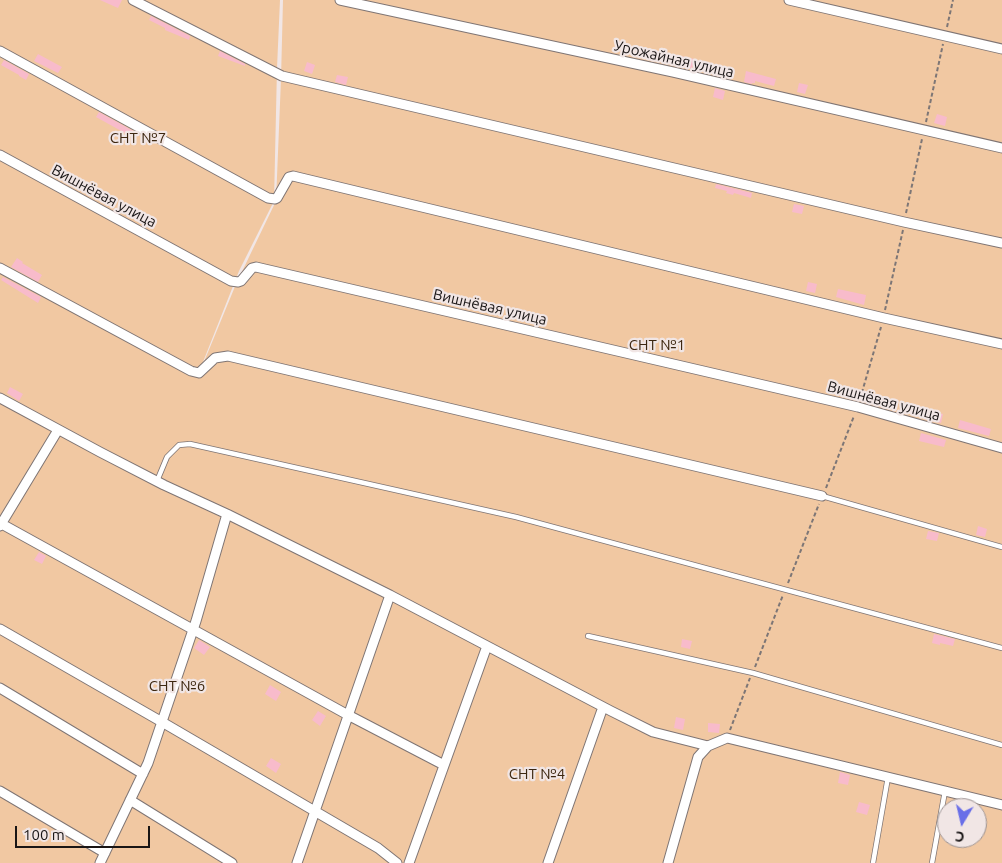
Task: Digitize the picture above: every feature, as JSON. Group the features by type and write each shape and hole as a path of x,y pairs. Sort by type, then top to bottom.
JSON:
{"street":[{"path":"133,0 282,76 904,222 1002,243"},
{"name":"Урожайная улица","path":"340,0 673,72 1002,148"},
{"path":"789,0 1002,49"},
{"path":"0,51 268,198 277,198 289,177 293,176 884,318 1002,344"},
{"name":"Вишнёвая улица","path":"0,155 231,281 241,281 252,268 256,267 858,406 1002,448"},
{"path":"0,268 191,372 199,373 215,358 228,356 822,496"},
{"path":"0,398 100,452 390,595 653,732 708,746"},
{"path":"58,430 0,524 348,715 444,765"},
{"path":"100,863 148,763 193,630 226,514"},
{"path":"296,863 390,595"},
{"path":"0,629 378,848 397,863"},
{"path":"409,863 487,646"},
{"path":"0,688 143,774"},
{"path":"548,863 603,707"},
{"path":"668,863 698,757 708,746 727,738 1002,805"},
{"path":"0,791 105,853"},
{"path":"130,800 232,863"}],"lane":[{"path":"157,481 167,457 179,445 190,444 516,517 1002,648"},
{"path":"822,496 1002,547"},
{"path":"588,636 753,673 1002,745"},
{"path":"873,863 888,777"},
{"path":"932,863 944,791"}],"path":[{"path":"727,738 858,406 884,318 953,0"}],"green space":[{"name":"СНТ №1","path":"0,0 280,0 274,201 239,271 199,374 236,284 276,201 283,0 1002,0 1002,863 0,863"}],"building":[{"path":"100,0 122,0 118,8"},
{"path":"151,16 190,36 189,40 165,30 165,28 149,20"},
{"path":"220,51 245,64 245,66 218,56"},
{"path":"667,53 694,59 692,69 665,60"},
{"path":"38,54 62,67 58,73 34,61"},
{"path":"4,60 29,74 26,80 1,65"},
{"path":"307,62 315,65 312,74 304,71"},
{"path":"746,71 776,79 774,86 755,81 752,84 744,82"},
{"path":"337,75 348,77 346,85 335,82"},
{"path":"799,83 808,85 805,94 797,92"},
{"path":"715,88 725,91 723,100 713,97"},
{"path":"99,112 137,133 134,138 96,117"},
{"path":"937,114 947,117 945,126 934,123"},
{"path":"716,184 752,193 751,198 734,193 733,195 726,193 727,191 715,188"},
{"path":"794,204 804,206 802,214 792,212"},
{"path":"17,258 42,275 38,282 11,267"},
{"path":"3,277 41,297 38,303 1,280"},
{"path":"808,282 817,284 815,293 806,291"},
{"path":"838,289 866,295 864,305 836,297"},
{"path":"10,387 23,394 19,401 7,393"},
{"path":"934,412 943,414 941,423 932,421"},
{"path":"960,420 991,429 989,436 958,428"},
{"path":"921,433 946,440 944,447 919,441"},
{"path":"978,526 987,529 985,537 976,535"},
{"path":"928,531 939,533 937,541 926,539"},
{"path":"39,552 46,556 42,564 34,560"},
{"path":"934,634 955,639 953,646 932,643"},
{"path":"682,639 692,641 690,649 681,647"},
{"path":"199,640 210,647 204,655 194,648"},
{"path":"270,685 281,692 276,701 265,694"},
{"path":"318,711 326,716 320,726 312,720"},
{"path":"676,717 685,719 683,730 674,728"},
{"path":"708,723 720,724 719,733 708,732"},
{"path":"271,758 281,764 276,773 266,766"},
{"path":"840,772 850,775 848,785 838,783"},
{"path":"859,802 870,805 867,815 856,812"}],"park label":[{"name":"СНТ №7","path":"138,138"},
{"name":"СНТ №6","path":"177,686"},
{"name":"СНТ №4","path":"537,774"}]}
